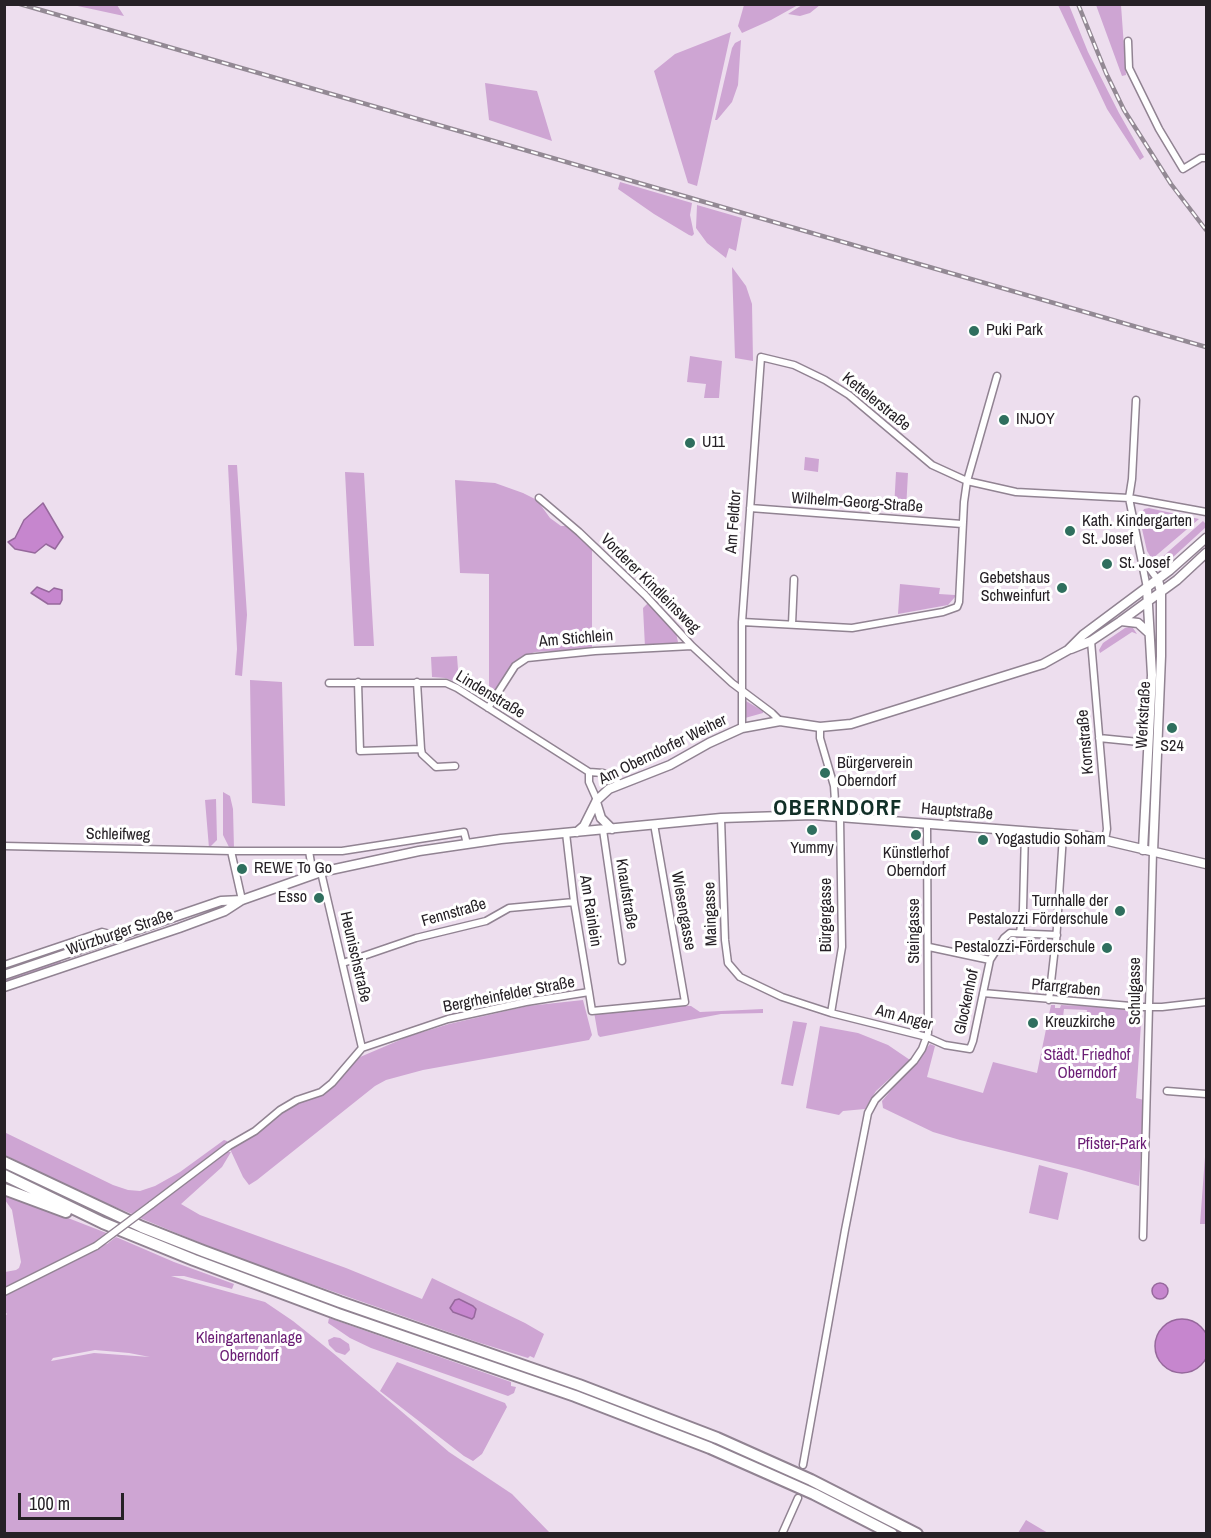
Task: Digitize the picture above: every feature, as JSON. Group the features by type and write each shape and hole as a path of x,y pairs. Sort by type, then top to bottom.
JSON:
{"highway":[{"path":"4,1162 104,1210 203,1251 340,1302 579,1385 717,1438 811,1479 917,1533"},
{"path":"4,1175 103,1223 249,1281 575,1396 710,1448 814,1494 892,1533"},
{"path":"4,1189 58,1210 103,1223"}],"main road":[{"path":"1068,650 1083,635 1158,580 1206,538"},
{"path":"780,721 820,728 851,724 1028,670 1091,641 1161,592 1206,553"},
{"name":"Werkstraße","path":"1148,851 1160,675 1161,592 1158,580"},
{"name":"Werkstraße","path":"1147,588 1152,675 1148,851"},
{"path":"1121,621 1138,623 1149,633"},
{"name":"Am Oberndorfer Weiher","path":"577,832 584,826 597,801 605,792 619,784 670,765 742,728 780,721"},
{"path":"597,801 601,818 608,829"},
{"name":"Hauptstraße","path":"577,832 721,818 796,814 838,816 1106,840 1206,864"},
{"name":"Würzburger Straße","path":"4,987 71,966 225,911 242,900 317,873 404,853 577,832"},
{"name":"Würzburger Straße","path":"4,975 221,901 242,900"},
{"path":"113,939 117,950"}],"street":[{"path":"1128,41 1129,68 1159,129 1183,169 1196,160 1206,158"},
{"name":"Kettelerstraße","path":"761,357 801,368 835,385 932,465 967,481 1016,492 1129,498 1206,512"},
{"name":"Am Feldtor","path":"742,728 742,621 761,357"},
{"path":"742,621 852,628 953,609 959,602 967,481 998,376"},
{"path":"1136,400 1129,498 1147,588"},
{"name":"Vorderer Kindleinsweg","path":"539,498 579,532 645,596 692,646 741,690"},
{"name":"Wilhelm-Georg-Straße","path":"750,508 963,525"},
{"path":"1140,556 1158,580"},
{"path":"792,624 794,579"},
{"name":"Kornstraße","path":"1091,641 1107,829 1106,840"},
{"name":"Am Stichlein","path":"488,708 515,666 527,658 595,651 692,646"},
{"path":"358,682 360,751 421,749"},
{"path":"417,682 422,754 436,767 455,766"},
{"name":"Lindenstraße","path":"329,683 446,683 589,772 603,774 616,780 619,784"},
{"path":"741,690 780,721"},
{"path":"820,728 820,738 834,786 838,816"},
{"path":"1099,738 1149,743"},
{"path":"589,772 589,782 597,801"},
{"name":"Bürgergasse","path":"831,1013 842,947 838,816"},
{"name":"Maingasse","path":"721,818 725,940 728,963 740,977 756,987 831,1013"},
{"name":"Wiesengasse","path":"654,824 685,1002"},
{"name":"Steingasse","path":"927,824 929,947 927,1037"},
{"name":"Knaufstraße","path":"608,829 622,961"},
{"path":"317,873 309,851 352,850 464,832 467,844"},
{"path":"1025,832 1023,909 1020,933 1056,941"},
{"name":"Am Rainlein","path":"566,834 574,902 590,992"},
{"path":"1049,1000 1056,941 1063,835"},
{"name":"Schleifweg","path":"4,846 309,851"},
{"path":"231,851 242,900"},
{"name":"Schulgasse","path":"1143,1237 1150,1020 1148,1007 1148,851"},
{"name":"Heunischstraße","path":"317,873 343,963 362,1048"},
{"name":"Fennstraße","path":"343,963 416,938 486,921 510,908 574,902"},
{"path":"4,965 102,933 110,934 113,939"},
{"name":"Glockenhof","path":"970,1049 990,960 1004,938 1010,933 1020,933"},
{"name":"Glockenhof","path":"929,947 990,960"},
{"name":"Bergrheinfelder Straße","path":"362,1048 448,1019 526,1002 590,992 592,1011 685,1002"},
{"name":"Pfarrgraben","path":"982,993 1148,1007 1206,1002"},
{"name":"Am Anger","path":"831,1013 927,1037 945,1045 970,1049"},
{"path":"803,1465 868,1113 875,1100 914,1061 927,1037"},
{"path":"4,1292 96,1246 229,1146 255,1131 280,1110 297,1100 321,1092 332,1083 362,1048"},
{"path":"1167,1091 1206,1094"},
{"path":"782,1533 798,1498"}],"green space":[{"path":"744,4 798,5 742,33 738,26"},
{"path":"73,5 117,5 124,16"},
{"path":"802,5 820,5 810,13 800,16 788,14"},
{"path":"1058,5 1069,5 1088,52 1144,157 1140,160 1107,109"},
{"path":"1096,5 1121,5 1126,75 1122,76"},
{"path":"731,32 697,186 688,183 654,71 675,54"},
{"path":"741,40 738,85 732,102 715,120 732,48"},
{"path":"485,83 537,91 552,141 489,120"},
{"path":"620,182 692,203 690,215 694,234 689,235 618,189"},
{"path":"697,205 742,218 736,251 729,248 726,258 707,243 696,228"},
{"path":"732,267 746,286 752,304 753,361 735,358"},
{"path":"690,356 722,361 719,398 704,398 706,384 687,382"},
{"path":"805,457 819,459 818,472 804,470"},
{"path":"228,465 237,465 247,615 242,676 235,675 237,649"},
{"path":"345,472 364,473 374,646 354,646"},
{"path":"896,472 908,473 906,510 894,509"},
{"path":"455,480 495,483 537,500 550,518 561,526 567,526 578,533 592,550 592,649 535,652 524,656 514,662 491,697 489,697 489,574 460,573"},
{"path":"1149,508 1199,519 1152,559 1147,551 1142,529 1149,528 1147,519 1141,520 1140,517 1144,509"},
{"path":"1203,521 1206,527 1171,559 1161,561 1160,559"},
{"path":"900,584 940,588 939,594 955,595 955,597 948,605 898,614"},
{"path":"648,603 676,633 678,642 676,645 645,647 643,608"},
{"path":"1129,627 1133,628 1137,634 1132,632 1100,653 1099,650 1103,643"},
{"path":"457,656 459,683 445,678 432,677 431,657"},
{"path":"250,680 282,682 285,806 252,803"},
{"path":"746,701 763,711 763,713 745,718"},
{"path":"223,792 230,796 233,809 234,849 230,849 223,835"},
{"path":"216,799 217,840 209,848 205,800"},
{"path":"60,960 62,964 5,983 4,979"},
{"path":"583,1000 592,1035 589,1040 423,1070 386,1080 375,1086 257,1180 249,1185 243,1177 229,1147 280,1110 321,1092 353,1060 407,1037 449,1024 528,1006"},
{"path":"677,1005 691,1006 700,1012 763,1009 763,1013 721,1014 600,1037 598,1035 594,1012"},
{"path":"1051,1005 1055,1005 1055,1008 1060,1008 1061,1005 1142,1009 1136,1098 1144,1100 1139,1186 933,1132 883,1108 882,1101 930,1044 935,1046 927,1077 983,1093 993,1062 1037,1073","holes":["1064,1009 1087,1010 1086,1018 1063,1017"]},
{"path":"793,1021 807,1023 793,1086 781,1084"},
{"path":"820,1026 858,1033 888,1045 910,1060 876,1091 865,1109 843,1111 839,1115 806,1108"},
{"path":"4,1132 113,1185 140,1191 155,1186 180,1172 224,1140 228,1144 132,1214 72,1189 5,1155"},
{"path":"227,1152 231,1152 222,1167 181,1204 200,1215 346,1268 422,1299 432,1278 544,1334 534,1358 477,1342 237,1258 140,1218"},
{"path":"1205,1157 1206,1224 1200,1224"},
{"path":"1039,1165 1068,1173 1058,1220 1029,1213"},
{"name":"Kleingartenanlage Oberndorf","path":"4,1193 109,1234 95,1246 107,1244 116,1237 234,1284 232,1289 184,1276 171,1276 265,1302 333,1353 449,1452 512,1494 550,1533 5,1533 4,1317 7,1314 5,1312 5,1272 16,1270 21,1262 12,1210 5,1200","holes":["95,1350 150,1357 94,1353 51,1361 53,1358"]},
{"path":"329,1318 511,1382 511,1386 516,1387 514,1393 508,1396 371,1348 350,1338 328,1323"},
{"path":"334,1337 349,1344 350,1350 345,1355 336,1352 329,1345 328,1340"},
{"path":"397,1362 505,1403 507,1407 482,1454 473,1461 464,1456 380,1391"},
{"path":"1026,1520 1048,1533 1018,1533"}],"shaded area":[{"path":"43,503 63,537 55,549 46,544 35,553 15,549 8,542 15,538 24,520"},
{"path":"37,587 49,592 54,588 62,590 60,604 48,604 31,593"},
{"path":"1157,1283 1163,1283 1168,1291 1166,1297 1157,1299 1152,1294 1152,1288"},
{"path":"459,1299 476,1309 472,1319 453,1312 450,1308 455,1300"},
{"path":"1177,1319 1187,1319 1197,1323 1205,1331 1209,1346 1205,1361 1197,1369 1187,1373 1177,1373 1167,1369 1159,1361 1155,1351 1155,1341 1159,1331 1167,1323"}],"railway":[{"path":"20,4 1206,347"},
{"path":"1078,4 1124,110 1171,184 1206,230"}],"place":[{"name":"Puki Park","path":"974,331"},
{"name":"INJOY","path":"1004,420"},
{"name":"U11","path":"690,443"},
{"name":"Kath. Kindergarten St. Josef","path":"1070,531"},
{"name":"St. Josef","path":"1107,564"},
{"name":"Gebetshaus Schweinfurt","path":"1062,588"},
{"name":"S24","path":"1172,728"},
{"name":"Bürgerverein Oberndorf","path":"825,773"},
{"name":"Yummy","path":"812,830"},
{"name":"Künstlerhof Oberndorf","path":"916,835"},
{"name":"Yogastudio Soham","path":"983,840"},
{"name":"REWE To Go","path":"242,869"},
{"name":"Esso","path":"319,898"},
{"name":"Turnhalle der Pestalozzi Förderschule","path":"1120,911"},
{"name":"Pestalozzi-Förderschule","path":"1107,948"},
{"name":"Kreuzkirche","path":"1033,1023"}],"district":[{"name":"OBERNDORF","path":"838,809"}],"park label":[{"name":"Städt. Friedhof Oberndorf","path":"1087,1065"},
{"name":"Pfister-Park","path":"1112,1145"}]}
